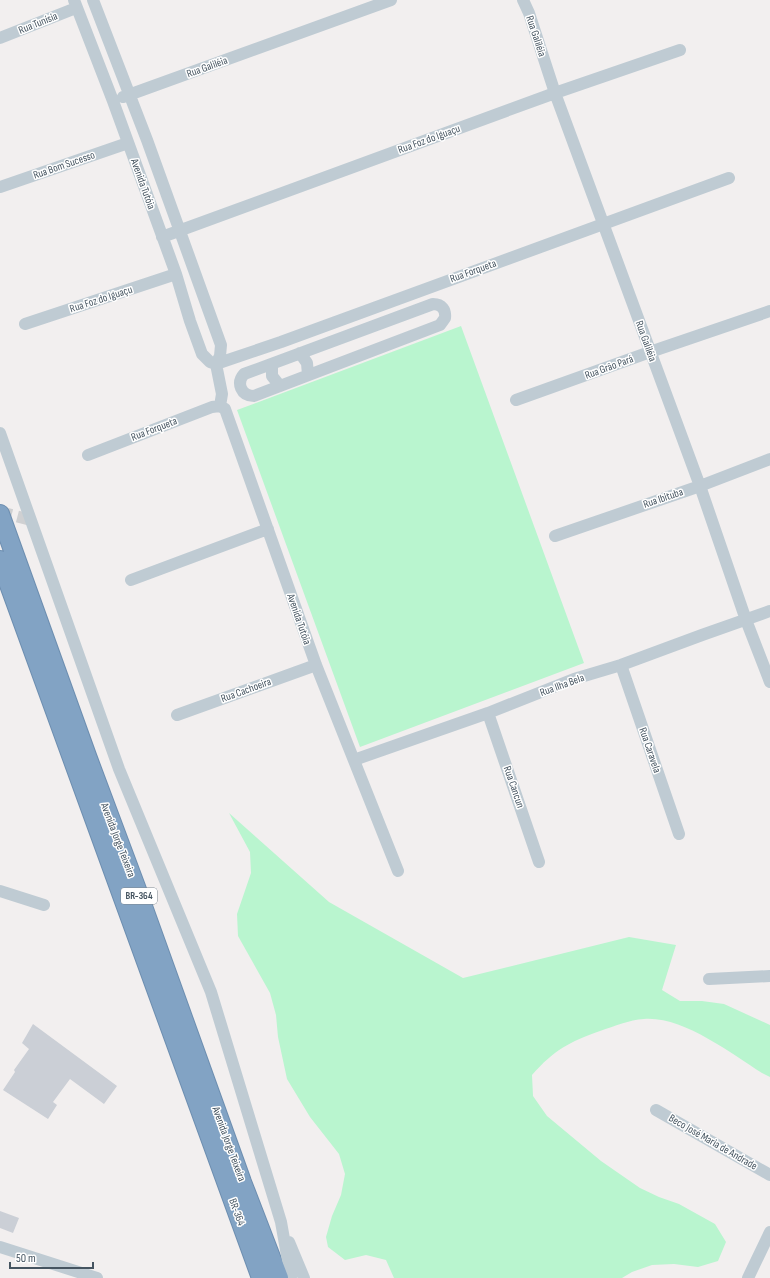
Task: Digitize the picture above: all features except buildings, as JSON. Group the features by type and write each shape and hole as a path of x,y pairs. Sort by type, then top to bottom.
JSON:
{"highway":[{"name":"Avenida Jorge Teixeira","path":"0,514 242,1182 279,1278"},
{"name":"BR-364","path":"0,560 261,1278"}],"street":[{"name":"Avenida Tutóia","path":"93,0 221,345 220,356 216,364 222,394 220,406 225,409 316,665 398,871"},
{"name":"Rua Galiléia","path":"113,101 391,0"},
{"name":"Rua Galiléia","path":"523,0 529,13 554,93 604,224 700,486 746,620 770,682"},
{"name":"Avenida Tutóia","path":"75,4 113,101 176,274 190,321 202,354 210,362 216,364"},
{"name":"Rua Tunísia","path":"0,38 75,4"},
{"name":"Rua Foz do Iguaçu","path":"162,237 554,93 680,50"},
{"name":"Rua Bom Sucesso","path":"0,187 128,143"},
{"name":"Rua Forqueta","path":"216,364 281,342 452,278 729,178"},
{"name":"Rua Foz do Iguaçu","path":"25,324 176,274"},
{"path":"433,304 440,306 445,310 445,318 440,325 280,386 250,396 244,393 240,388 240,380 244,374 300,353 433,304"},
{"name":"Rua Grão Pará","path":"516,400 770,311"},
{"path":"281,342 287,358"},
{"path":"300,353 307,363 308,375"},
{"path":"272,364 272,376 280,386"},
{"name":"Rua Forqueta","path":"88,455 212,406 220,406"},
{"path":"0,433 119,768 211,992 281,1222 304,1278"},
{"name":"Rua Ibituba","path":"555,536 700,486 770,459"},
{"path":"132,580 268,529"},
{"name":"Rua Ilha Bela","path":"354,760 488,713 574,679 621,665 770,611"},
{"name":"Rua Cachoeira","path":"177,715 316,665"},
{"name":"Rua Caravela","path":"621,665 678,834"},
{"name":"Rua Cancun","path":"488,713 540,862"},
{"path":"0,891 44,905"},
{"path":"709,980 770,976"},
{"name":"Beco José Maria de Andrade","path":"656,1110 770,1175"},
{"path":"281,1222 291,1278"},
{"path":"748,1278 770,1232"},
{"path":"0,1247 97,1278"}],"green space":[{"path":"461,326 584,663 360,747 237,410"},
{"path":"229,813 329,902 463,978 629,937 676,945 662,990 680,1001 702,1001 724,1004 770,1025 770,1077 706,1037 690,1029 674,1023 644,1019 617,1025 571,1043 555,1053 532,1075 533,1096 547,1116 601,1161 640,1188 679,1204 715,1224 726,1242 718,1261 698,1267 674,1264 652,1265 632,1272 622,1278 394,1278 386,1260 366,1255 345,1260 328,1247 326,1237 332,1216 341,1195 345,1174 339,1154 310,1117 287,1079 278,1037 276,1015 270,993 238,936 237,914 251,873 250,852"}],"tunnel":[{"path":"0,512 31,520"}]}
